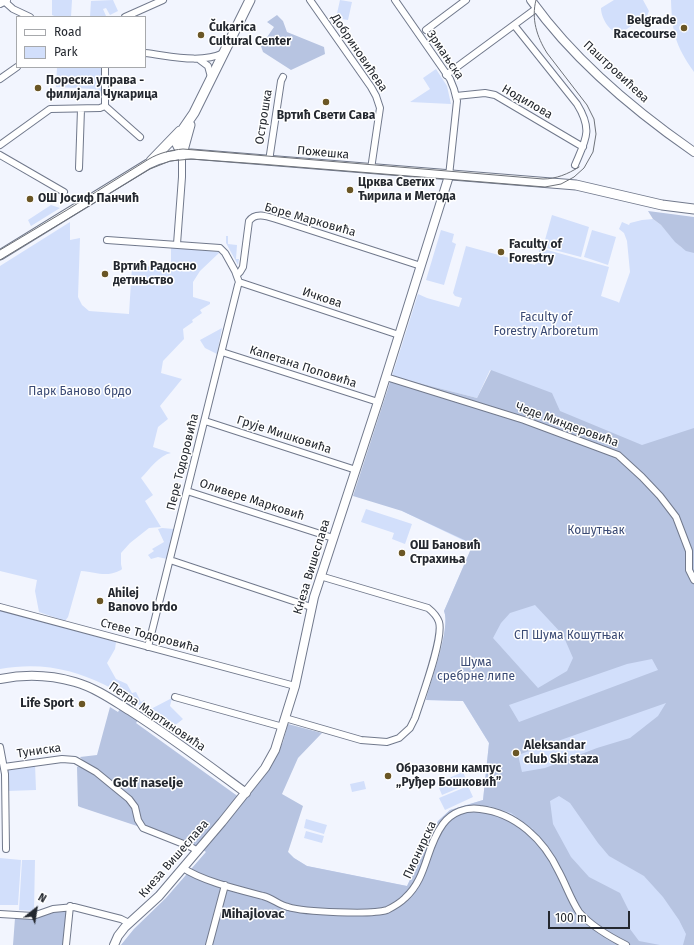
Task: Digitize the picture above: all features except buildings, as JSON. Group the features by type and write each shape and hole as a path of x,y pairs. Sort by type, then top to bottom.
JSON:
{"main road":[{"path":"148,164 183,129 194,112 250,0"},
{"path":"182,154 194,112"},
{"path":"182,154 178,144 183,129"},
{"name":"Пожешка","path":"0,255 148,164 161,158 182,154 584,186 670,206 694,209"}],"street":[{"path":"127,16 163,0"},
{"name":"Добриновићева","path":"310,0 371,87 378,102 380,108 371,169"},
{"name":"Зрмањска","path":"394,0 446,74 452,84 456,96 457,101 449,176"},
{"path":"426,30 459,2 466,0"},
{"name":"Паштровићева","path":"531,0 558,35 618,93 650,120 694,152"},
{"path":"3,1 13,9 26,16"},
{"path":"446,74 537,8"},
{"path":"514,25 582,112 586,124 587,134 575,165"},
{"path":"146,54 198,59 210,58 224,53"},
{"path":"198,59 208,66 211,79"},
{"path":"0,79 16,68"},
{"path":"104,106 105,68"},
{"name":"Острошка","path":"269,160 281,81 283,77"},
{"name":"Нодилова","path":"456,96 485,93 495,95 583,147"},
{"path":"0,145 53,108 81,109 100,108 104,106"},
{"path":"104,106 140,137"},
{"path":"79,168 81,109"},
{"path":"177,244 182,177 182,154"},
{"path":"0,155 64,192"},
{"name":"Кнеза Вишеслава","path":"114,945 118,936 129,923 159,896 184,868 246,793 271,759 283,728 295,686 311,607 320,576 378,402 449,176"},
{"name":"Боре Марковића","path":"238,279 242,267 249,221 251,218 259,215 279,220 421,266"},
{"path":"108,240 220,248 224,251 238,279"},
{"name":"Ичкова","path":"238,279 399,334"},
{"name":"Пере Тодоровића","path":"148,646 222,352 238,279"},
{"name":"Капетана Поповића","path":"222,352 378,402"},
{"name":"Чеде Миндеровића","path":"386,377 524,420 618,455 647,482 676,517 690,551 689,570 694,580"},
{"name":"Грује Мишковића","path":"205,421 356,470"},
{"name":"Оливере Марковић","path":"187,491 333,538"},
{"path":"170,560 311,607"},
{"path":"286,718 370,741 387,742 399,738 410,728 416,718 437,646 440,626 437,617 432,611 423,606 320,576"},
{"name":"Стеве Тодоровића","path":"0,607 295,686"},
{"name":"Петра Мартиновића","path":"0,679 20,676 41,676 71,681 92,689 110,698 154,726 246,793"},
{"path":"175,697 283,728"},
{"name":"Туниска","path":"0,747 3,771 6,849"},
{"name":"Туниска","path":"3,771 62,759 76,760 102,777 129,799 136,807 138,820 143,828 198,851"},
{"name":"Пионирска","path":"184,868 190,873 267,897 290,908 346,912 387,910 404,899 417,884 442,824 454,813 462,810 469,808 483,809 506,815 530,832 552,857 579,912 584,918 608,935 626,945"},
{"path":"209,945 225,885"},
{"path":"66,945 70,906"},
{"path":"0,914 33,916 53,909 70,906 121,919 129,923"}],"green space":[{"path":"52,0 72,0 71,16 52,15"},
{"path":"113,0 118,11 110,15 106,8 103,9 106,16 90,16 91,1"},
{"path":"340,0 352,2 348,20 336,18"},
{"path":"614,0 643,0 649,11 647,16 619,34 609,27 601,12 601,8"},
{"name":"Belgrade Racecourse","path":"671,0 694,0 694,72 683,54 676,38 672,21"},
{"path":"277,15 283,21 287,32 324,47 325,54 291,70 263,52 261,46 274,27 267,22"},
{"path":"57,68 101,68 101,99 95,98 95,89 56,87"},
{"path":"436,69 447,86 451,104 410,102 430,89 423,78"},
{"path":"51,205 60,208 31,226 28,220"},
{"path":"648,211 694,217 694,253 686,251 675,242 661,225 653,219"},
{"path":"552,215 589,227 581,257 543,247"},
{"name":"Кошутњак","path":"653,219 661,225 681,247 694,252 694,945 121,945 134,929 166,898 206,852 288,852 294,858 307,866 407,886 438,821 450,810 483,800 489,743 463,701 426,700 443,641 445,629 444,611 473,545 402,511 620,448 490,370 477,398 392,376 418,294 459,307 462,298 455,296 453,293 466,246 535,265 540,248 609,267 601,296 619,303 630,272 627,241 624,233 619,229 622,222 629,225 630,223 642,220"},
{"name":"Парк Баново брдо","path":"70,222 70,240 80,238 78,297 82,305 89,311 129,314 132,266 171,267 171,247 220,252 200,271 193,282 193,297 210,302 210,304 200,310 202,313 183,329 184,339 163,361 161,373 182,379 160,406 168,419 158,427 153,447 171,453 158,460 141,478 153,495 145,501 161,527 149,528 130,543 121,553 121,570 110,574 81,571 68,617 65,621 39,612 35,591 37,580 0,571 0,266"},
{"path":"441,230 454,234 452,242 456,244 444,285 426,280"},
{"path":"592,230 616,237 608,265 584,257"},
{"path":"226,236 228,236 228,244 237,245 236,259 239,259 238,265 226,243"},
{"path":"222,328 217,354 205,348 200,340"},
{"name":"Кошутњак","path":"491,370 552,393 560,411 642,445 694,428 694,945 683,945 686,934 679,920 663,897 644,876 609,856 570,803 559,796 550,801 553,824 571,857 589,877 620,893 629,911 630,929 639,941 660,945 121,945 134,929 166,898 206,852 197,846 78,806 77,767 85,763 80,757 97,755 110,707 118,712 121,707 139,719 136,723 243,800 272,764 283,742 288,724 322,733 298,758 282,794 303,806 288,852 294,858 307,866 407,886 438,821 450,810 483,800 489,743 463,701 426,700 443,641 445,629 444,611 473,544 402,511 353,496 392,376 477,398","holes":["535,605 563,635 573,658 567,671 538,688 493,638 501,623 510,613","652,659 658,670 519,722 509,705 627,664","666,703 658,716 630,738 597,748 545,768 522,772 518,755","489,806 511,813 533,829 529,831 495,811 484,809"]},
{"path":"366,509 412,524 405,544 392,539 394,533 361,522"},
{"path":"158,529 174,529 167,559 158,557 151,559 148,555 154,551 152,549 164,542"},
{"path":"0,610 116,642 115,649 107,663 116,679 127,684 132,693 136,692 141,702 144,700 149,710 172,698 170,706 183,719 173,727 133,700 113,689 92,679 71,672 49,667 26,666 0,669"},
{"path":"35,764 36,790 8,791 7,769"},
{"path":"463,772 468,784 442,795 437,783"},
{"path":"364,781 366,789 352,792 350,784"},
{"path":"468,786 473,797 445,810 439,798"},
{"path":"306,819 327,825 324,834 304,828"},
{"path":"306,831 324,836 322,843 304,838"},
{"path":"0,858 21,860 18,905 0,905"},
{"path":"22,860 35,860 34,911 19,910"},
{"path":"68,909 64,945 13,945 15,918 33,918"}],"tram line":[{"path":"0,260 150,169 170,161 191,159 545,187 561,184 574,177 584,168 593,152 596,134 594,119 587,105 547,53 540,41 534,14 536,0"},
{"path":"0,250 149,159 161,153 179,149 543,179 562,176 579,167"}],"place":[{"name":"Belgrade Racecourse","path":"684,28"},
{"name":"Čukarica Cultural Center","path":"201,35"},
{"name":"Пореска управа - филијала Чукарица","path":"38,88"},
{"name":"Вртић Свети Сава","path":"326,102"},
{"name":"Црква Светих Ћирила и Метода","path":"350,190"},
{"name":"ОШ Јосиф Панчић","path":"30,199"},
{"name":"Faculty of Forestry","path":"501,252"},
{"name":"Вртић Радосно детињство","path":"105,274"},
{"name":"ОШ Бановић Страхиња","path":"402,553"},
{"name":"Ahilej Banovo brdo","path":"100,601"},
{"name":"Life Sport","path":"82,704"},
{"name":"Aleksandar club Ski staza","path":"516,753"},
{"name":"Образовни кампус „Руђер Бошковић”","path":"388,776"}],"district":[{"name":"Golf naselje","path":"148,783"},
{"name":"Mihajlovac","path":"253,914"}],"park label":[{"name":"Faculty of Forestry Arboretum","path":"546,325"},
{"name":"СП Шума Кошутњак","path":"569,636"},
{"name":"Шума сребрне липе","path":"476,670"}]}
